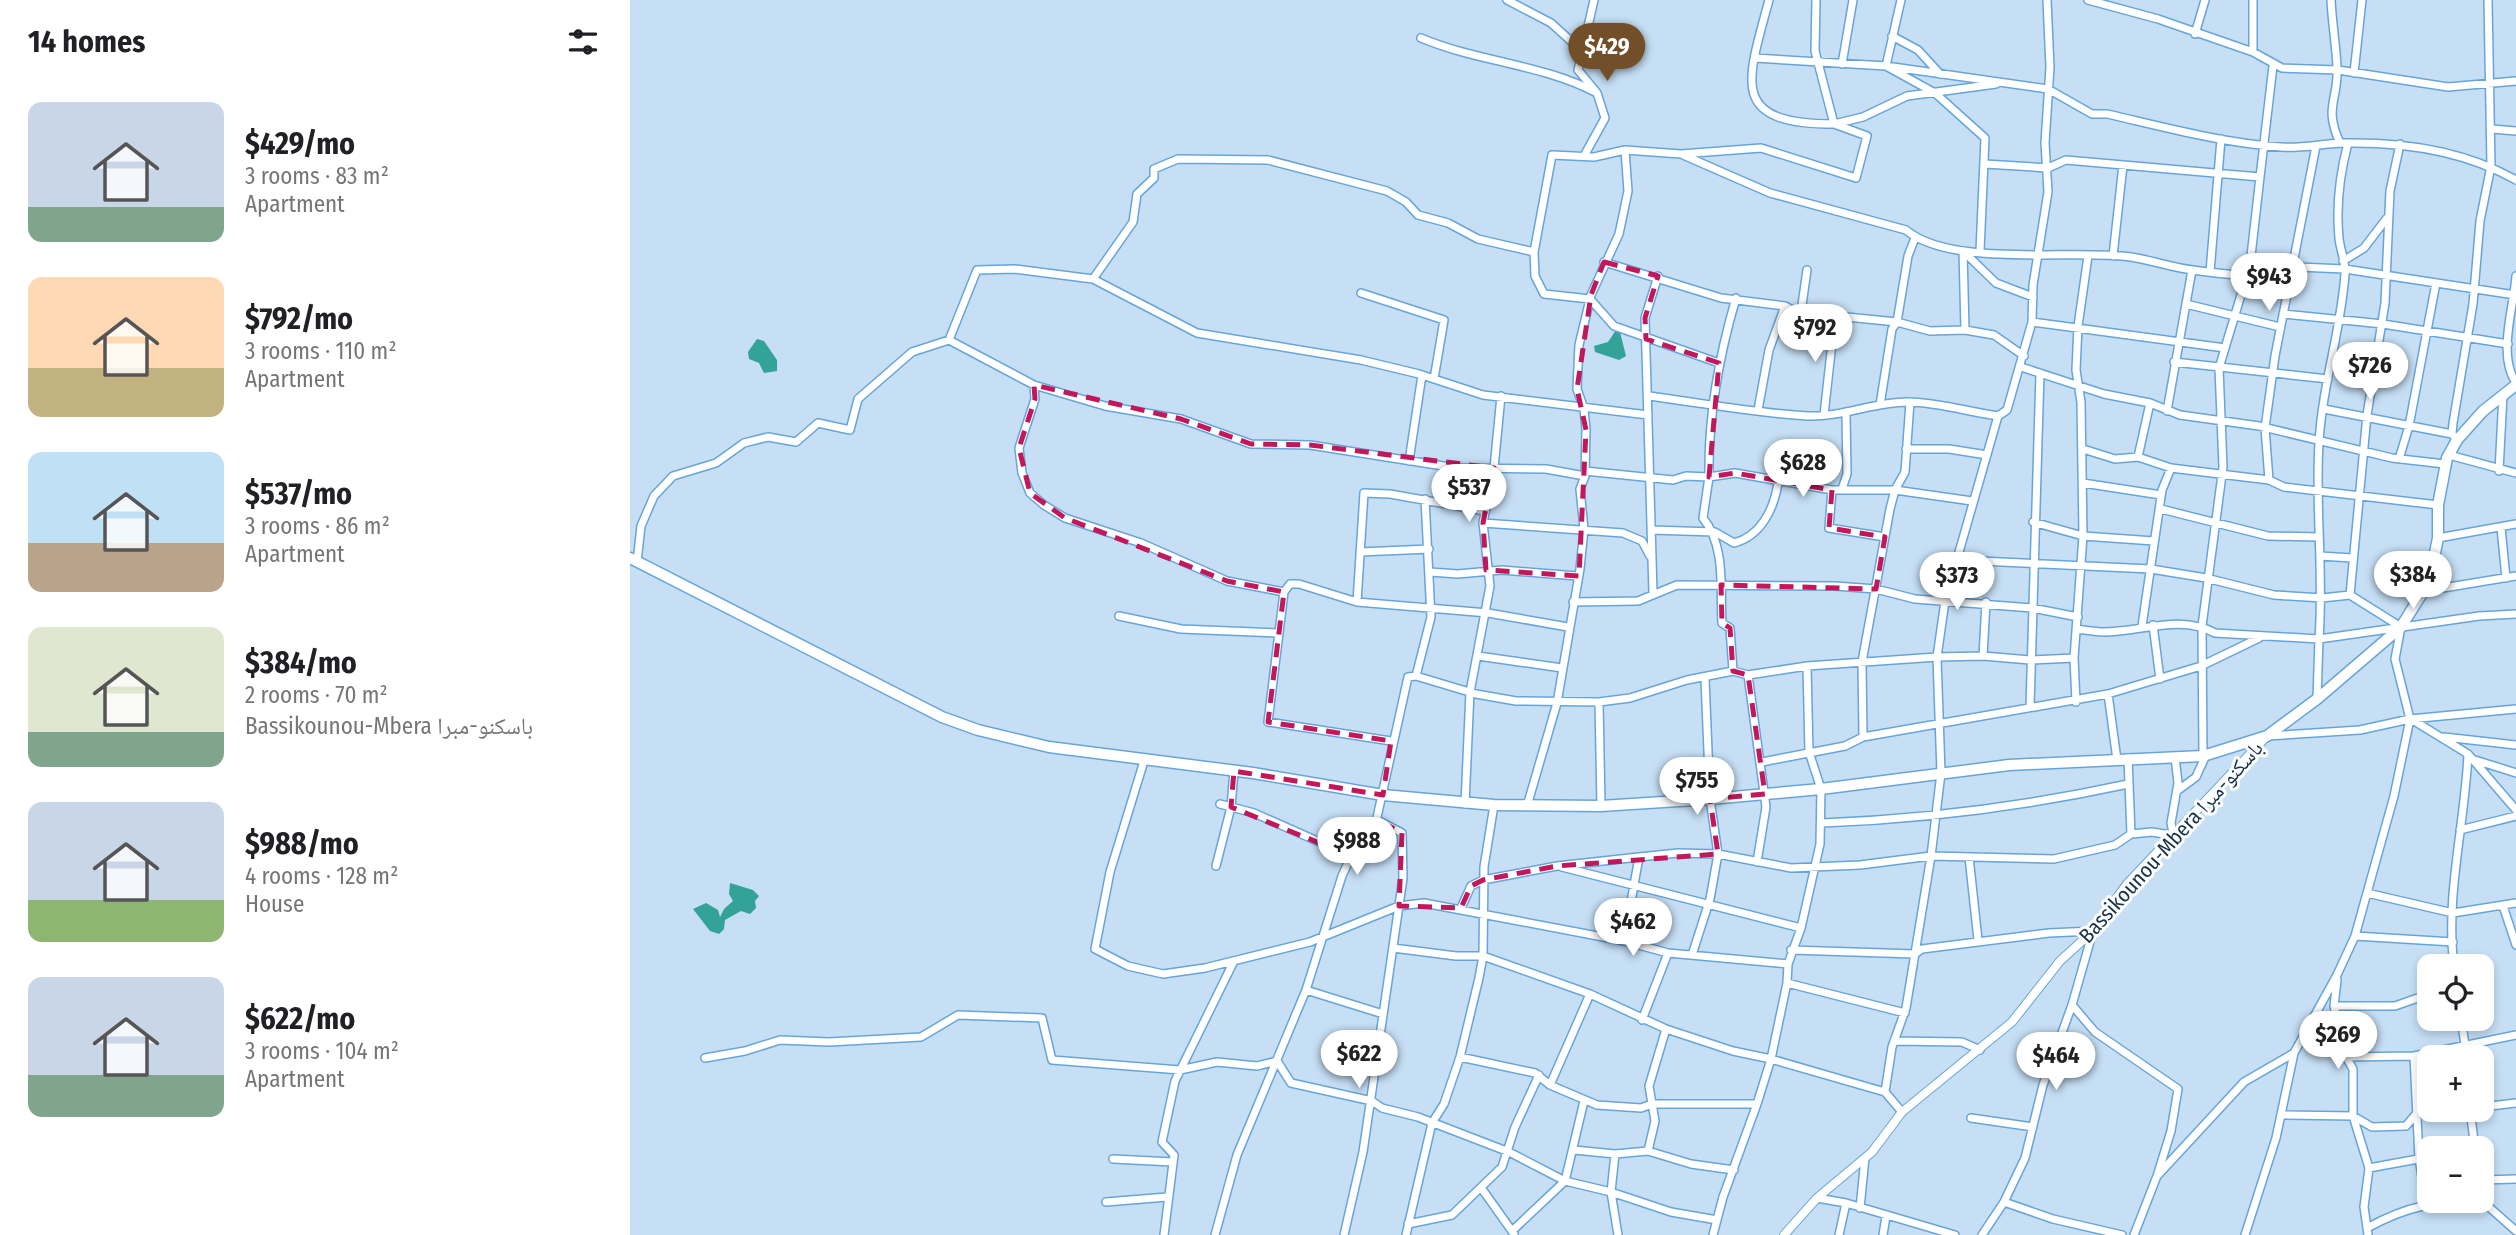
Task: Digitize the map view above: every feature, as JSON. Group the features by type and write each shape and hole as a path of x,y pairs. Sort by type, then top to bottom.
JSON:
{"main road":[{"name":"Bassikounou-Mbera باسكنو-مبرا","path":"2267,736 2317,699 2401,627 2429,582 2438,538 2438,505 2447,460 2455,437 2516,384"},
{"path":"634,560 942,717 978,730 1049,747 1234,771 1383,795 1465,804 1601,806 1710,799 1821,789 2009,765 2204,755 2267,736"}],"street":[{"path":"1507,0 1551,23 1583,51"},
{"path":"1584,156 1605,118 1597,93 1578,70 1594,0"},
{"path":"1769,0 1755,58 1752,92 1763,111 1799,122 1835,124 1863,117 1907,96 1999,84"},
{"path":"1816,0 1815,51 1835,124"},
{"path":"1842,64 1852,0"},
{"path":"1886,66 1901,0"},
{"path":"1885,1092 1894,1041 1905,1013 1931,856 1941,773 1937,657 1945,601 1998,416 2007,410 2032,322 2038,255 2048,192 2045,143 2050,67 2047,0"},
{"path":"2088,0 2130,4 2195,34 2253,52 2273,66 2338,70 2448,87 2516,81"},
{"path":"2195,34 2205,0"},
{"path":"2253,0 2253,52"},
{"path":"2317,699 2322,598 2318,537 2319,441 2340,321 2344,265 2339,239 2344,143 2333,127 2330,108 2338,70 2331,0"},
{"path":"2354,73 2362,0"},
{"path":"2325,409 2367,415 2455,437 2466,337 2475,288 2480,220 2491,166 2488,0"},
{"path":"1892,36 1918,50 1940,74"},
{"path":"1421,38 1449,49 1572,80 1597,93"},
{"path":"1755,58 1886,66 2048,89 2092,114 2107,114 2221,139 2263,145 2399,144 2491,166 2516,180"},
{"path":"1886,66 1935,93 1984,138 1985,164 1979,251"},
{"path":"2177,791 2196,777 2204,755 2202,626 2206,578 2223,474 2219,368 2250,265 2273,66"},
{"path":"1719,363 1647,340 1614,326 1590,299 1544,294 1535,276 1534,252 1552,155 1584,156 1625,150 1681,154 1761,148 1856,178 1867,136 1835,124"},
{"path":"2492,129 2516,131"},
{"path":"2210,272 2221,139"},
{"path":"2350,595 2367,415 2383,324 2388,217 2399,144"},
{"path":"2269,480 2265,428 2280,327 2316,146"},
{"path":"1527,806 1558,703 1584,529 1580,489 1585,473 1584,409 1577,389 1579,345 1590,299 1604,262 1619,234 1628,191 1625,150"},
{"path":"1681,154 1770,193 1906,230 1915,238 1963,250 2012,257 2113,256 2246,276"},
{"path":"1093,279 1133,222 1137,194 1154,178 1154,169 1178,159 1268,160 1353,181 1387,191 1406,202 1418,215 1448,223 1478,239 1534,252"},
{"path":"1985,164 2048,167 2066,160 2260,177"},
{"path":"2113,256 2123,165"},
{"path":"2344,265 2364,248 2388,217"},
{"path":"1880,404 1892,329 1897,322 1908,256 1915,238"},
{"path":"1963,250 1996,283 2033,297"},
{"path":"1963,250 1965,330"},
{"path":"2076,702 2074,658 2083,536 2083,483 2076,370 2078,326 2088,256"},
{"path":"1604,262 1658,276 1721,298 1785,306 1801,312 1897,322 1930,331 1965,330 1994,335 2024,356"},
{"path":"2250,265 2293,268 2344,265 2385,275 2515,295"},
{"path":"949,340 977,270 1015,269 1093,279 1197,333 1361,360 1422,375 1483,395 1648,415"},
{"path":"1801,312 1807,270"},
{"path":"2167,411 2192,270"},
{"path":"1653,593 1645,318 1658,276"},
{"path":"2516,276 2508,344 2510,370 2516,384"},
{"path":"2399,459 2409,425 2435,283"},
{"path":"1361,293 1444,320 1434,379"},
{"path":"1736,298 1719,363 1703,518 1715,532 1734,542 1747,539 1774,508 1779,483"},
{"path":"2186,304 2234,318 2280,327"},
{"path":"1758,410 1769,350 1785,306"},
{"path":"2283,314 2383,324 2508,344"},
{"path":"1824,415 1835,316"},
{"path":"2032,322 2078,326 2225,348"},
{"path":"634,560 641,526 654,496 673,476 716,463 744,443 768,437 796,442 818,423 850,430 858,399 912,352 949,340 1034,385 1105,406 1181,419 1251,444 1310,445 1456,468 1546,469 1673,480 1686,476 1709,477 1735,473 1779,483 1832,490 1895,491 1972,501"},
{"path":"2174,362 2328,379"},
{"path":"2021,367 2065,379 2079,387 2150,403 2167,411 2265,428 2399,459 2447,460 2516,473"},
{"path":"2030,708 2033,522 2040,373"},
{"path":"1409,461 1422,375"},
{"path":"1034,385 1035,398 1019,448 1022,472 1030,493 1044,505 1065,518 1141,543 1227,581 1284,592"},
{"path":"2499,471 2503,394"},
{"path":"1465,804 1470,692 1490,586 1483,523 1494,468 1501,396"},
{"path":"1649,396 1713,407 1824,415 1846,415 1880,404 1910,402 1998,416"},
{"path":"1863,737 1862,662 1895,491 1905,472 1910,402"},
{"path":"2138,457 2150,403"},
{"path":"1842,489 1847,474 1846,415"},
{"path":"1906,449 1949,449 1987,455"},
{"path":"2082,449 2115,459 2138,457 2171,468 2269,480 2284,487 2438,505"},
{"path":"2142,626 2161,495 2171,468"},
{"path":"2083,483 2161,495"},
{"path":"1832,490 1829,528 1885,537"},
{"path":"1357,602 1364,493 1425,499 1485,511"},
{"path":"1416,676 1430,629 1430,572 1425,499"},
{"path":"2161,509 2268,536 2318,537"},
{"path":"2033,522 2083,536 2154,541"},
{"path":"1483,523 1623,533 1642,541 1651,558"},
{"path":"2438,538 2516,524"},
{"path":"2501,528 2506,578"},
{"path":"1651,530 1715,532"},
{"path":"1715,532 1722,623 1730,628 1733,671"},
{"path":"1360,552 1429,549"},
{"path":"2320,556 2352,558"},
{"path":"1958,560 2034,562 2080,568 2151,569 2206,578 2274,595 2322,598 2350,595 2401,627"},
{"path":"1430,572 1458,574 1488,570 1577,576"},
{"path":"2429,582 2443,587 2516,576"},
{"path":"1391,741 1268,722 1284,592 1290,584 1299,584 1357,602 1485,612 1568,627"},
{"path":"1573,602 1598,604 1638,601 1677,585 1876,589 1915,599 1986,602 2078,617"},
{"path":"1983,656 1986,602"},
{"path":"2076,629 2106,632 2152,625 2202,626 2215,633 2259,638 2290,636 2319,639 2479,615 2516,614"},
{"path":"1119,616 1181,629 1278,634"},
{"path":"2152,625 2160,678"},
{"path":"2245,1235 2282,1115 2282,1098 2294,1053 2355,936 2394,796 2410,719 2395,659 2401,627"},
{"path":"1762,762 1845,746 1863,737 2076,702 2201,666 2259,638"},
{"path":"1478,656 1562,668"},
{"path":"1215,1235 1237,1155 1306,990 1351,856 1374,831 1405,680 1416,676 1470,692 1516,701 1599,702 1630,698 1687,680 1705,679 1733,671 1748,675 1807,666 1937,657 1983,656 2030,660 2074,658"},
{"path":"1713,1235 1771,1059 1791,950 1801,928 1817,866 1822,823 1821,789 1809,752 1807,666"},
{"path":"1748,675 1765,794 1764,830 1758,862"},
{"path":"1692,955 1707,906 1718,855 1710,799 1705,679"},
{"path":"2108,694 2128,784 2131,834"},
{"path":"1599,702 1601,806"},
{"path":"2267,736 2360,730 2410,719 2516,709"},
{"path":"2410,719 2468,754 2516,810"},
{"name":"Bassikounou-Mbera باسكنو-مبرا","path":"1784,1235 1817,1198 1865,1158 1902,1112 2012,1022 2060,961 2092,931 2127,884 2267,736"},
{"path":"2443,737 2516,745"},
{"path":"2454,954 2453,913 2468,754"},
{"path":"1461,908 1471,886 1483,880 1558,866 1678,853 1718,855 1791,868 1860,865 1931,856 2054,859 2115,845 2131,834 2172,834 2171,823 2177,791 2175,757"},
{"path":"2474,760 2516,773"},
{"path":"1144,761 1110,872 1095,949 1128,966 1163,974 1234,961 1322,938 1354,922 1399,906 1436,903 1624,941 1668,953 1788,964"},
{"path":"1216,866 1231,807 1234,771"},
{"path":"1822,823 1889,821 2064,797 2128,784"},
{"path":"1220,804 1265,817 1351,856"},
{"path":"1406,1235 1432,1123 1444,1104 1460,1057 1483,956 1483,880 1494,805"},
{"path":"2460,830 2516,816"},
{"path":"1344,1235 1372,1101 1404,877 1402,833 1377,820"},
{"path":"1624,941 1636,886 1639,857"},
{"path":"1969,857 1978,940"},
{"path":"1558,866 1801,928"},
{"path":"2367,893 2453,913 2516,903"},
{"path":"2504,906 2515,940"},
{"path":"1791,950 1915,954 1922,949 1978,940 2092,931 2072,1005 2043,1085 2025,1158 2004,1202 1982,1235"},
{"path":"2355,936 2453,942"},
{"path":"1393,948 1445,955 1483,956 1590,993 1642,1020 1666,1029 1733,1051 1771,1059 1885,1092 1902,1112"},
{"path":"1642,1020 1668,953"},
{"path":"1164,1235 1174,1155 1163,1142 1180,1070 1234,961"},
{"path":"2337,975 2334,1006 2346,1057 2353,1069 2353,1116 2369,1168 2364,1207 2367,1231 2398,1211 2417,1206"},
{"path":"1787,983 1905,1013"},
{"path":"1306,990 1383,1014"},
{"path":"1550,1085 1590,993"},
{"path":"2334,1006 2395,1006 2417,998"},
{"path":"2072,1005 2095,1032 2178,1089 2171,1130 2134,1235"},
{"path":"705,1058 745,1051 780,1040 829,1042 921,1037 958,1016 1042,1018 1052,1060 1180,1070 1217,1062 1257,1066 1277,1061"},
{"path":"1648,1151 1655,1121 1649,1086 1666,1029"},
{"path":"2463,1031 2465,1045 2516,1035"},
{"path":"1894,1041 1962,1042 1980,1050"},
{"path":"2157,1176 2244,1083 2294,1053"},
{"path":"2346,1057 2417,1055"},
{"path":"2414,1056 2418,1136"},
{"path":"1460,1057 1539,1075 1550,1085 1584,1101 1641,1108 1653,1104 1757,1104"},
{"path":"1277,1061 1291,1083 1372,1101 1382,1108 1432,1123 1509,1152 1565,1181 1611,1192 1671,1212 1717,1220"},
{"path":"1408,1224 1452,1215 1502,1167 1515,1127 1539,1075"},
{"path":"1482,1189 1513,1233 1565,1181 1584,1101"},
{"path":"2494,1106 2516,1103"},
{"path":"2282,1115 2353,1116 2372,1126 2406,1126 2416,1114"},
{"path":"1972,1118 2033,1127"},
{"path":"1574,1150 1615,1154 1648,1151 1691,1164 1734,1170"},
{"path":"1615,1154 1611,1192 1618,1235"},
{"path":"1860,1208 1865,1158"},
{"path":"2369,1168 2417,1158"},
{"path":"1113,1159 1172,1162"},
{"path":"2494,1179 2516,1178"},
{"path":"1106,1202 1167,1197"},
{"path":"1817,1198 1846,1203 1955,1235"},
{"path":"2004,1202 2053,1219 2122,1235"},
{"path":"1839,1235 1846,1203"},
{"path":"2494,1212 2516,1231"},
{"path":"1883,1235 1886,1216"}],"highlighted area":[{"path":"1604,262 1658,276 1645,318 1646,339 1719,363 1709,477 1735,473 1832,490 1829,528 1885,537 1876,589 1721,585 1722,623 1730,628 1733,671 1748,675 1765,794 1710,799 1718,854 1557,866 1483,880 1471,886 1461,908 1399,906 1402,833 1381,822 1351,856 1231,807 1234,771 1383,795 1391,741 1268,722 1284,592 1227,581 1065,518 1030,493 1019,448 1035,399 1034,385 1181,419 1251,444 1310,445 1494,468 1483,523 1486,570 1579,576 1586,430 1577,389 1591,295"}],"shaded area":[{"path":"1616,330 1620,332 1626,356 1619,360 1595,352 1594,346 1608,342"},
{"path":"757,339 764,341 777,360 777,371 764,373 759,363 749,359 748,352"},
{"path":"730,883 753,890 759,896 755,901 756,908 750,914 741,911 725,920 724,929 719,934 710,931 693,909 706,903 718,910 720,917 733,901 729,894"}]}
